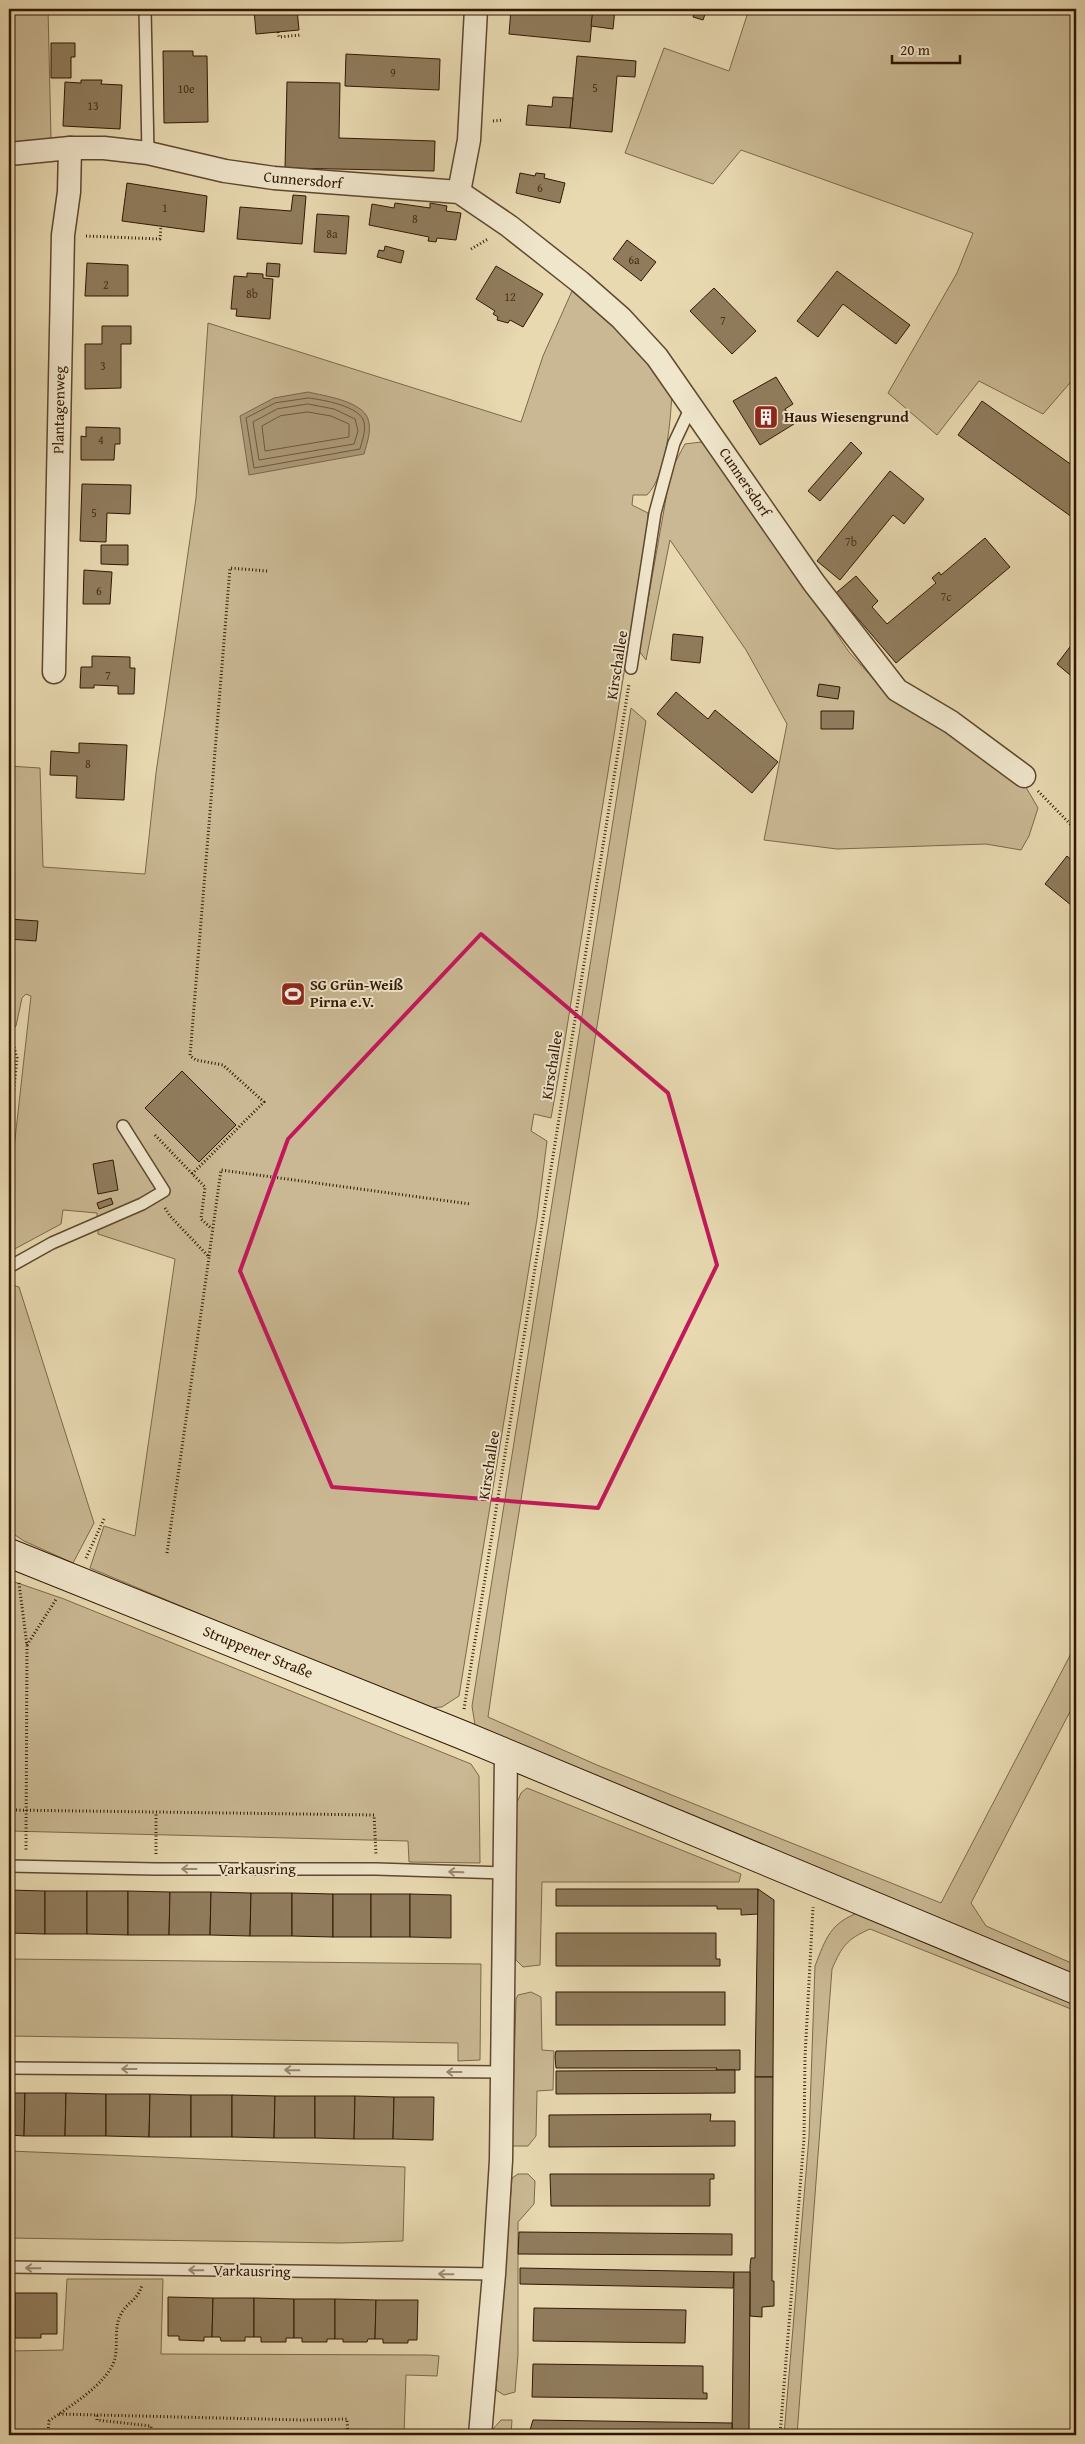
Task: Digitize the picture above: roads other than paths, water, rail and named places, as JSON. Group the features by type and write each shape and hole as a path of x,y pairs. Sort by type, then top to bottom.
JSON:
{"main road":[{"name":"Struppener Straße","path":"12,1554 460,1734 506,1755 1076,1990"}],"street":[{"path":"459,192 469,140 476,9"},
{"name":"Cunnersdorf","path":"9,154 70,148 148,153 225,170 274,178 459,192 509,226 621,318 658,357 814,583 897,690 950,722 1024,776"},
{"name":"Plantagenweg","path":"54,672 63,235 70,192 70,148"},
{"path":"480,2435 494,2274 503,2072 506,1755"}],"lane":[{"path":"145,9 148,153"},
{"name":"Kirschallee","path":"631,668 655,513 674,443 692,405"},
{"path":"9,1267 52,1242 142,1204 164,1191 123,1126"},
{"name":"Varkausring","path":"9,1866 155,1869 376,1869 505,1873"},
{"path":"9,2068 503,2072"},
{"name":"Varkausring","path":"9,2267 494,2274"}],"water":[{"path":"308,392 342,400 364,413 368,419 369,436 364,454 249,475 240,416 274,398"}],"place":[{"name":"Haus Wiesengrund","path":"766,417"},
{"name":"SG Grün-Weiß Pirna e.V.","path":"293,994"}]}
